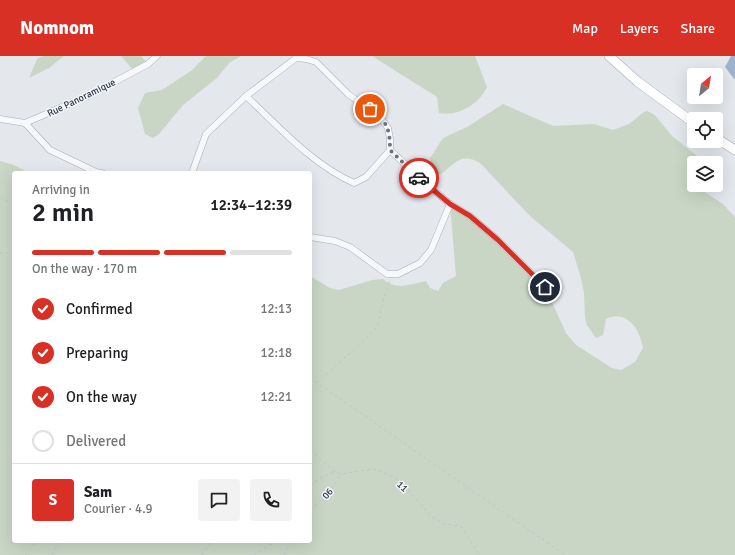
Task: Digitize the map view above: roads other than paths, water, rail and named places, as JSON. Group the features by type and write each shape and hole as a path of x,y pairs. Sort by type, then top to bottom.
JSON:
{"main road":[{"path":"609,56 638,82 687,118"},
{"path":"723,142 735,150"}],"street":[{"name":"Rue Panoramique","path":"25,123 88,96 148,64 157,56"},
{"path":"193,171 206,134 246,96 296,58 316,62 348,94 380,117 388,128 390,150 366,177 354,183 341,177 316,161 246,96"},
{"path":"0,119 25,123 50,150 94,171"},
{"path":"390,150 450,204 470,216 498,240 545,287"},
{"path":"312,237 336,241 350,247 390,274 398,274 420,263 431,250 450,204"}],"water":[{"path":"731,56 735,56 735,80 725,67"}]}
